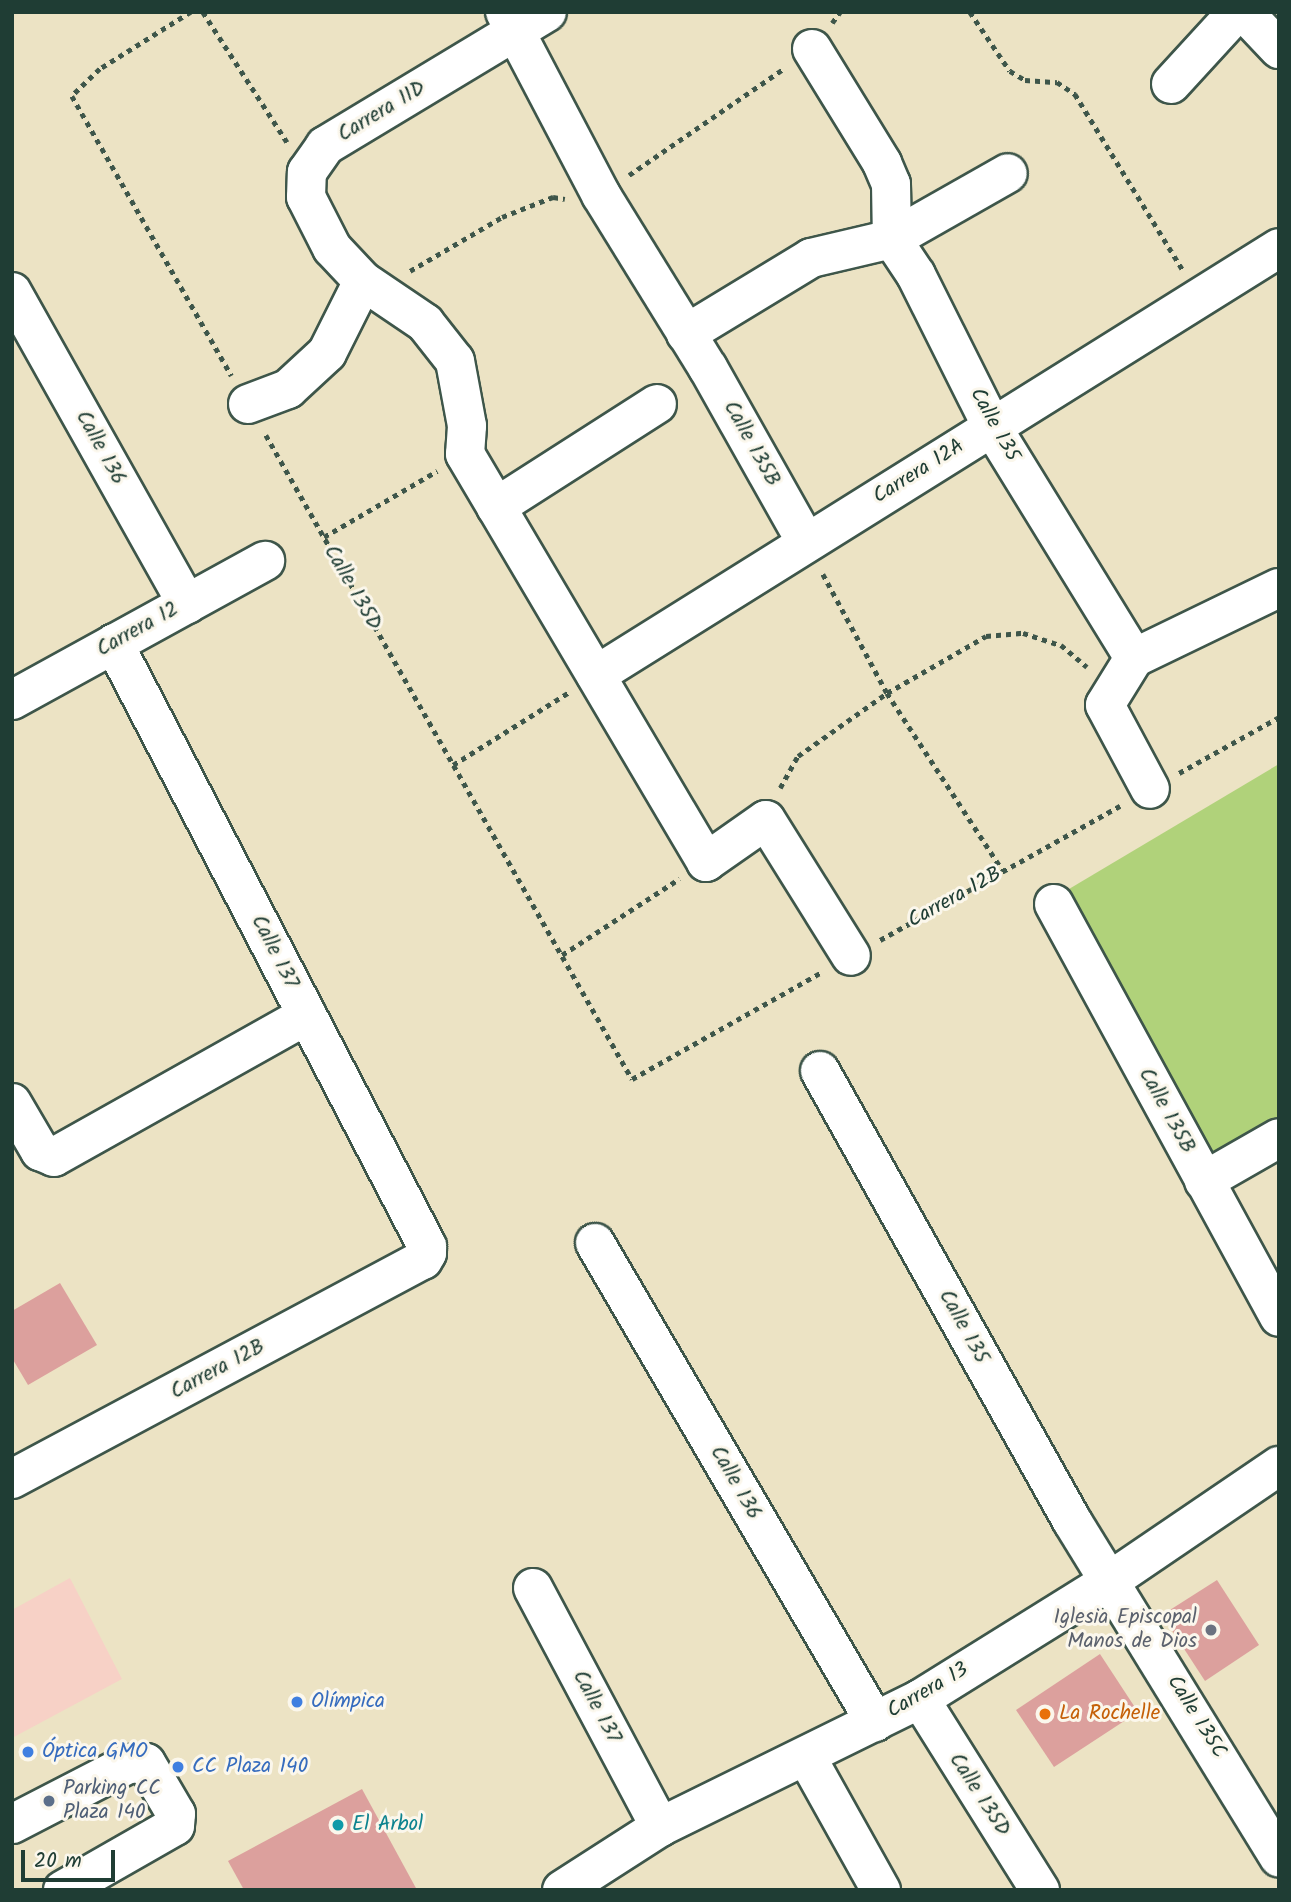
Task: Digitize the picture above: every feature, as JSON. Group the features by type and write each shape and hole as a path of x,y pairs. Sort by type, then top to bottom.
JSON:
{"street":[{"path":"1171,84 1237,12"},
{"path":"1244,12 1279,50"},
{"name":"Carrera 11D","path":"307,172 326,146 523,19"},
{"name":"Calle 135B","path":"523,19 601,195 686,334 806,542"},
{"path":"812,49 882,163 891,184 892,239"},
{"path":"307,172 306,197 332,248 363,281 425,323 455,361 467,426 464,454 706,862 766,820 851,956"},
{"path":"686,334 811,258 892,239 1008,173"},
{"name":"Calle 135","path":"892,239 916,275 992,427 1134,658"},
{"name":"Carrera 12A","path":"596,675 1279,248"},
{"path":"248,404 288,390 327,353 363,281"},
{"name":"Calle 136","path":"12,292 187,604"},
{"path":"496,507 657,404"},
{"name":"Carrera 12","path":"12,700 264,561"},
{"path":"1150,789 1107,712 1106,698 1112,688 1134,658 1279,588"},
{"name":"Calle 137","path":"114,644 427,1246 423,1260"},
{"name":"Calle 135B","path":"1054,904 1279,1317"},
{"path":"12,1103 40,1151 54,1157 307,1015"},
{"name":"Calle 135","path":"820,1071 1072,1521 1111,1580"},
{"path":"1204,1181 1279,1138"},
{"name":"Calle 136","path":"595,1243 875,1722"},
{"name":"Carrera 12B","path":"12,1479 423,1260"},
{"name":"Carrera 13","path":"562,1890 660,1827 920,1699 1111,1580 1279,1466"},
{"name":"Calle 135C","path":"1111,1580 1279,1857"},
{"name":"Calle 137","path":"533,1588 660,1827"},
{"name":"Calle 135D","path":"920,1699 1040,1890"},
{"path":"806,1756 881,1890"},
{"path":"12,1825 128,1764 146,1763 176,1814 175,1826 63,1890"}],"path":[{"name":"Calle 135D","path":"191,12 100,69 72,96 632,1079"},
{"path":"203,12 307,172"},
{"path":"363,281 411,270 502,217 554,197 580,201 601,195 812,49 840,12"},
{"path":"970,12 1010,71 1025,80 1057,82 1075,94 1101,142 1201,297"},
{"path":"324,537 464,454"},
{"path":"806,542 887,693 1003,872"},
{"path":"766,820 776,804 782,779 798,756 887,693 978,640 1023,633 1061,645 1112,688"},
{"path":"453,765 596,675"},
{"name":"Carrera 12B","path":"632,1079 1279,717"},
{"path":"562,955 706,862"}],"shaded area":[{"path":"70,1578 122,1679 12,1738 12,1610"}],"green space":[{"path":"1279,764 1279,1125 1213,1162 1069,889"}],"building":[{"path":"60,1283 97,1345 28,1385 12,1358 12,1311"},
{"name":"Iglesia Episcopal Manos de Dios","path":"1217,1580 1259,1645 1205,1681 1162,1615"},
{"path":"1100,1654 1138,1712 1054,1767 1016,1710"},
{"name":"El Arbol","path":"362,1789 417,1890 244,1890 228,1861"}],"place":[{"name":"Iglesia Episcopal Manos de Dios","path":"1211,1630"},
{"name":"Olímpica","path":"297,1702"},
{"name":"La Rochelle","path":"1045,1714"},
{"name":"Óptica GMO","path":"28,1752"},
{"name":"CC Plaza 140","path":"178,1767"},
{"name":"Parking CC Plaza 140","path":"49,1801"},
{"name":"El Arbol","path":"338,1825"}]}
